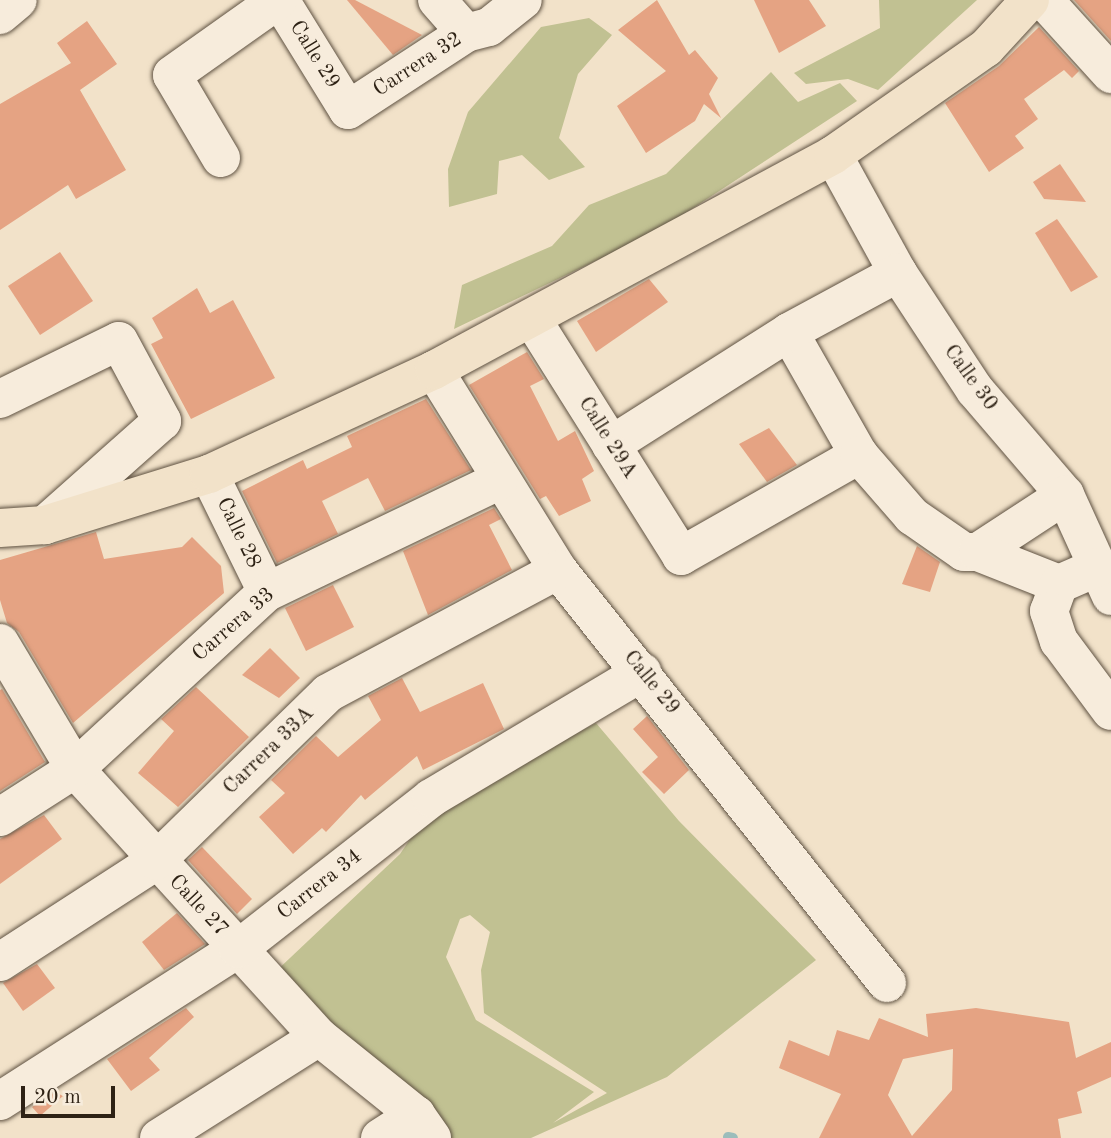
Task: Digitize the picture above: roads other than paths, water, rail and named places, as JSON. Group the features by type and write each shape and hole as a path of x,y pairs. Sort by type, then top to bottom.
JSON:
{"main road":[{"path":"1,530 45,525 209,474 434,370 832,155 975,57 1031,0"}],"street":[{"path":"0,15 18,0"},
{"path":"221,158 172,75 279,0"},
{"name":"Calle 29","path":"279,0 348,110"},
{"path":"437,0 466,33"},
{"name":"Carrera 32","path":"348,110 466,33 489,27 523,0"},
{"path":"1044,0 1111,74"},
{"name":"Calle 30","path":"832,155 898,272 975,390 1065,495 1104,581"},
{"path":"611,445 789,332 898,272"},
{"name":"Calle 29A","path":"532,319 681,556 859,455"},
{"path":"789,332 859,455 912,516 964,552 978,552 1059,584 1104,581"},
{"path":"0,399 119,341 162,421 45,525"},
{"name":"Calle 29","path":"434,370 499,481 558,570 642,672 887,983"},
{"name":"Calle 28","path":"209,474 267,592"},
{"name":"Carrera 33","path":"0,817 75,769 267,592 499,481"},
{"path":"978,552 1065,495"},
{"name":"Carrera 33A","path":"0,962 156,861 328,693 558,570"},
{"path":"1059,584 1049,611 1052,624 1111,711"},
{"name":"Calle 27","path":"2,654 75,769 156,861 319,1037 424,1127"},
{"name":"Carrera 34","path":"0,1101 238,949 431,799 642,672"},
{"path":"159,1138 319,1037"},
{"path":"380,1138 424,1127"}],"waterway":[{"path":"728,1137 733,1138"}]}
